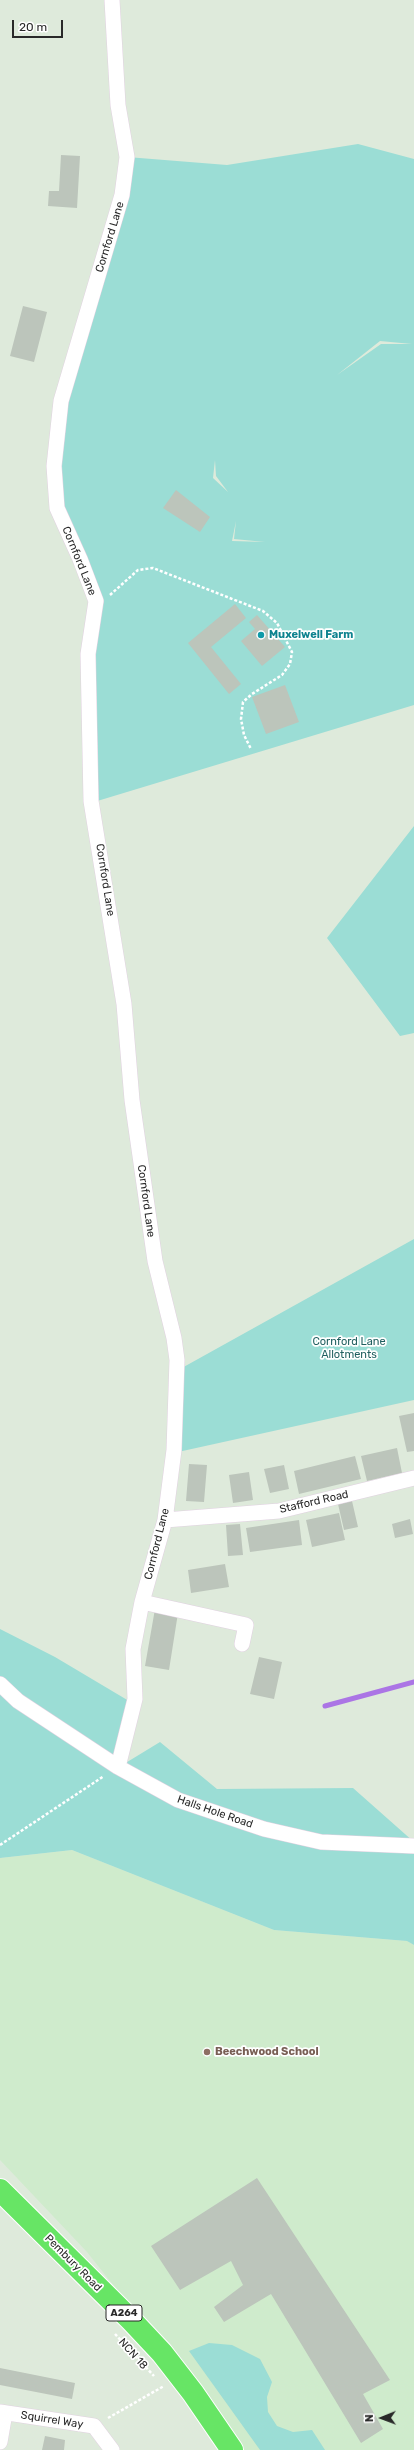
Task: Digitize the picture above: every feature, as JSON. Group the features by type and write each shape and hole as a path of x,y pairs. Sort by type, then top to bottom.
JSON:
{"main road":[{"name":"Pembury Road","path":"0,2190 132,2321 171,2380 232,2450"}],"street":[{"name":"Cornford Lane","path":"112,0 118,105 127,157 122,195 61,401 54,466 57,508 80,559 96,601 88,654 91,800 124,1004 132,1100 154,1253 174,1338 177,1360 174,1450 165,1520 142,1602 133,1649 135,1699 118,1767"},
{"name":"Stafford Road","path":"165,1520 279,1512 414,1478"},
{"path":"142,1602 246,1625 242,1644"},
{"name":"Halls Hole Road","path":"0,1684 18,1701 118,1767 178,1800 264,1829 321,1842 414,1846"},
{"name":"Squirrel Way","path":"0,2442 2,2413 94,2426 112,2450"}],"path":[{"path":"96,601 112,595 138,570 152,568 263,611 276,623 292,652 290,664 282,676 252,694 243,702 241,720 244,735 251,749"},
{"path":"0,1845 118,1767"},
{"name":"NCN 18","path":"110,2329 171,2380 168,2393"},
{"path":"94,2426 171,2380"}],"shaded area":[{"name":"Beechwood School","path":"72,1850 274,1930 407,1941 414,1945 414,2450 237,2450 194,2387 87,2252 0,2160 0,1858"}],"green space":[{"path":"358,144 414,159 414,705 94,802 96,601 57,508 61,401 127,157 227,165","holes":["380,341 412,344 381,344 337,375","215,460 216,476 228,492 213,478","236,521 234,539 265,542 232,541"]},
{"path":"414,826 414,1033 400,1036 327,938"},
{"name":"Cornford Lane Allotments","path":"414,1239 414,1400 178,1452 180,1369"},
{"path":"0,1629 55,1657 134,1704 119,1767 160,1742 217,1789 353,1788 414,1842 414,1945 407,1941 274,1930 72,1850 0,1858"},
{"path":"209,2343 232,2345 260,2359 272,2382 267,2397 268,2412 277,2426 293,2432 312,2430 325,2450 260,2450 189,2351"}],"building":[{"path":"61,155 80,156 77,208 48,206 49,191 59,191"},
{"path":"23,306 47,312 34,362 10,356"},
{"path":"176,490 210,517 200,532 163,508"},
{"path":"235,604 246,618 211,647 241,684 229,694 188,643"},
{"name":"Muxelwell Farm","path":"257,615 285,647 262,666 241,641 255,629 249,622"},
{"path":"285,685 299,722 266,734 252,697"},
{"path":"414,1413 414,1451 407,1452 399,1416"},
{"path":"397,1448 402,1473 367,1481 361,1456"},
{"path":"355,1456 361,1479 299,1494 294,1471"},
{"path":"189,1464 207,1465 204,1502 186,1501"},
{"path":"284,1465 289,1489 270,1493 264,1469"},
{"path":"249,1472 253,1500 233,1503 229,1475"},
{"path":"352,1501 358,1527 344,1530 338,1504"},
{"path":"339,1513 345,1540 312,1547 306,1520"},
{"path":"410,1519 413,1534 395,1538 392,1524"},
{"path":"299,1520 302,1545 250,1552 246,1528"},
{"path":"240,1524 243,1555 228,1556 226,1525"},
{"path":"225,1564 229,1587 191,1593 188,1570"},
{"path":"155,1609 178,1613 169,1670 145,1666"},
{"path":"259,1657 282,1662 274,1699 250,1694"},
{"path":"257,2178 390,2380 363,2394 383,2429 361,2443 271,2294 224,2322 214,2307 243,2285 231,2261 180,2290 151,2246"},
{"path":"0,2368 75,2383 72,2399 0,2385"},
{"path":"45,2436 65,2440 64,2450 42,2450"}],"waterway":[{"path":"325,1706 414,1682"}],"place":[{"name":"Muxelwell Farm","path":"261,635"},
{"name":"Beechwood School","path":"207,2052"}]}
